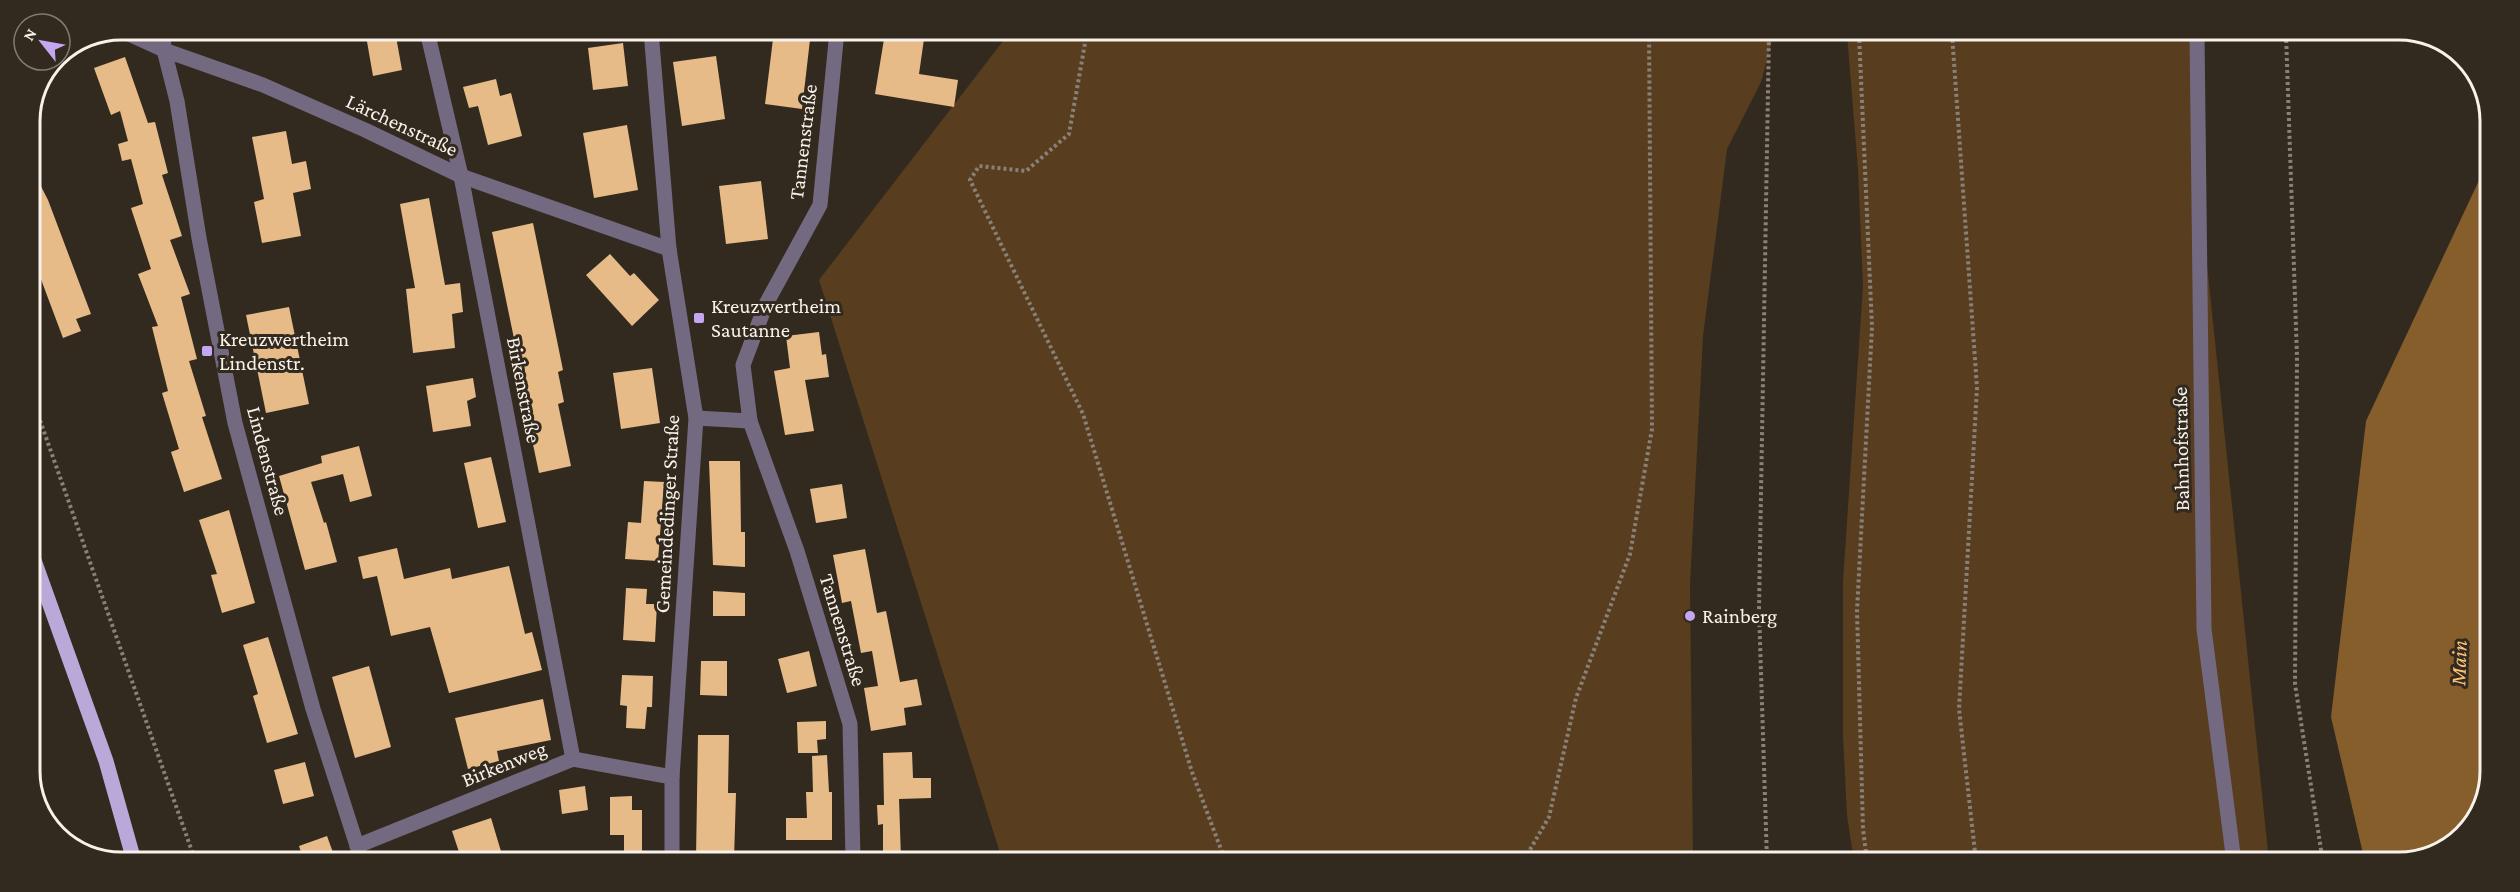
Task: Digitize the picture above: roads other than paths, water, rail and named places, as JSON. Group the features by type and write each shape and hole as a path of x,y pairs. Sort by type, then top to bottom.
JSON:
{"main road":[{"path":"41,579 106,761 131,851"}],"street":[{"name":"Lärchenstraße","path":"142,40 263,86 365,130 461,176 669,249"},
{"name":"Lindenstraße","path":"164,40 177,101 199,238 235,423 313,710 359,851"},
{"name":"Birkenstraße","path":"428,40 461,176 573,759"},
{"name":"Gemeindedinger Straße","path":"652,40 669,249 696,418 672,777 672,851"},
{"name":"Tannenstraße","path":"836,40 820,205 766,304 743,365 750,421 797,551 850,724 853,851"},
{"name":"Bahnhofstraße","path":"2197,40 2204,629 2233,851"},
{"path":"696,418 750,421"},
{"name":"Birkenweg","path":"361,851 573,759 672,777"}],"water":[{"name":"Main","path":"2479,180 2479,781 2469,811 2452,831 2429,845 2409,851 2362,851 2331,717 2366,421"}],"place":[{"name":"Kreuzwertheim Sautanne","path":"699,318"},
{"name":"Kreuzwertheim Lindenstr.","path":"207,351"},
{"name":"Rainberg","path":"1690,616"}]}
